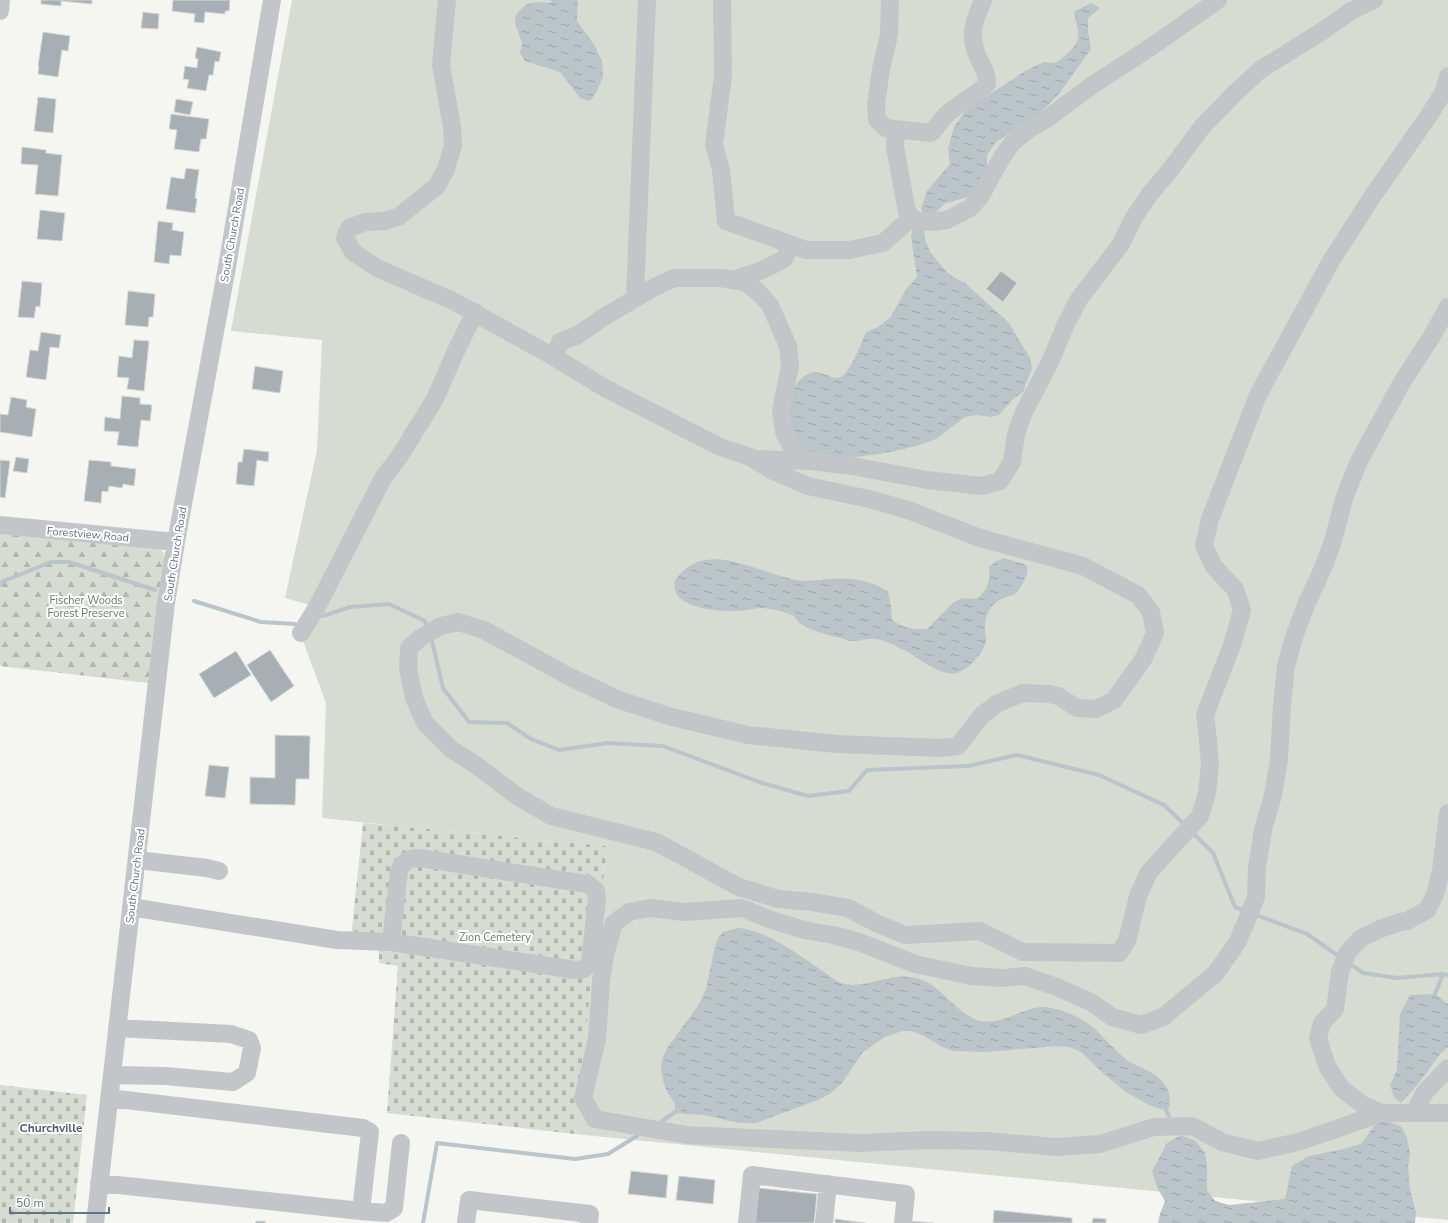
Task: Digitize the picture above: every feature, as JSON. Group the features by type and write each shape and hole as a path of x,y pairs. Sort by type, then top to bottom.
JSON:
{"street":[{"path":"0,11 1,0"},
{"name":"South Church Road","path":"95,1223 165,611 176,542 227,267 272,0"},
{"path":"447,0 441,65 452,127 453,146 446,169 437,186 398,217 384,221 365,222 349,228 345,238 353,252 378,268 475,312 603,387 653,414 720,447 753,459 773,471 808,486 869,499 908,510 980,538 1084,566 1138,595 1151,612 1155,633 1144,658 1114,700 1096,709 1077,708 1058,696 1049,694 1023,693 998,703 982,715 958,746 942,748 837,744 748,735 672,716 619,700 570,677 484,630 458,622 438,628 422,637 409,648 408,668 414,698 425,723 451,749 476,765 517,796 551,816 656,842 739,887 778,898 848,908 876,923 905,935 980,931 1023,952 1119,953 1127,941 1138,896 1149,872 1200,816 1206,793 1210,765 1205,715 1232,645 1242,610 1234,589 1214,567 1204,546 1210,519 1258,395 1331,261 1374,194 1430,114 1444,91 1448,76"},
{"path":"635,299 647,0"},
{"path":"722,0 723,76 714,144 721,170 726,221 806,250 850,250 883,243 912,217"},
{"path":"890,0 889,35 881,69 876,104 878,120 886,128 931,133 937,128 946,114 977,94 987,84 986,74 972,39 975,18 983,0"},
{"path":"896,129 895,147 907,212 916,220 948,220 970,208 980,197 1012,144 1028,130 1048,118 1091,86 1154,45 1218,0"},
{"path":"753,459 808,461 852,466 927,480 982,486 1000,480 1012,462 1016,434 1023,414 1052,360 1065,326 1079,299 1120,244 1133,219 1149,195 1202,127 1260,70 1318,34 1351,11 1374,0"},
{"path":"732,280 763,270 784,259 792,245"},
{"path":"554,357 560,342 578,335 602,318 655,287 674,278 721,278 745,282 758,292 770,305 788,346 790,366 781,410 784,432 792,449 808,461"},
{"path":"1382,1112 1298,1142 1258,1151 1222,1142 1192,1126 1154,1127 1100,1144 1056,1147 987,1141 928,1140 860,1143 687,1135 595,1119 583,1098 597,1039 601,981 605,955 614,923 629,912 650,908 684,912 742,908 766,918 804,930 833,935 859,942 915,964 971,976 1003,978 1025,976 1054,986 1091,1002 1112,1017 1141,1024 1163,1017 1215,974 1237,943 1256,897 1257,867 1263,830 1273,795 1279,759 1286,666 1294,637 1333,541 1344,499 1358,463 1402,382 1432,336 1448,307"},
{"path":"301,633 317,607 383,478 399,457 435,399 475,312"},
{"name":"Forestview Road","path":"0,525 176,542"},
{"path":"1448,813 1435,895 1427,910 1407,922 1400,922 1380,929 1360,940 1345,960 1335,1009 1322,1023 1318,1038 1326,1066 1341,1088 1362,1105 1382,1112 1448,1113"},
{"path":"131,907 337,940 391,942 580,970 586,968 590,962 597,899 596,891 588,884 412,858 406,860 399,871 391,942"},
{"path":"137,860 207,868 219,871"},
{"path":"112,1075 165,1076 233,1082 247,1074 252,1048 249,1040 231,1034 117,1028"},
{"path":"1414,1113 1425,1092 1448,1068"},
{"path":"108,1105 363,1128 370,1132 361,1211"},
{"path":"99,1183 386,1213 394,1208 401,1143"},
{"path":"747,1223 752,1175 906,1194 903,1223"},
{"path":"824,1223 828,1184"},
{"path":"466,1223 469,1200 590,1214 589,1223"}],"green space":[{"path":"292,0 1448,0 1448,1220 574,1134 607,846 322,818 326,703 303,641 320,608 285,598 317,450 322,340 231,331"},
{"name":"Fischer Woods Forest Preserve","path":"0,529 156,546 163,552 166,560 148,683 0,666"},
{"name":"Zion Cemetery","path":"363,823 607,846 574,1134 387,1113 398,966 379,963 379,948 350,947"},
{"path":"0,1085 87,1095 73,1223 0,1223"}],"water":[{"path":"551,0 578,0 577,21 595,46 602,62 603,77 597,91 590,101 580,98 560,72 525,61 520,53 522,43 516,26 515,17 519,11 530,3 551,3"},
{"path":"1091,3 1100,8 1088,18 1088,31 1091,49 1059,94 1042,111 996,142 987,155 987,170 971,196 944,204 932,217 925,216 921,209 927,191 950,164 948,149 954,127 966,110 1025,71 1044,62 1056,63 1072,49 1077,40 1078,30 1075,19 1075,11"},
{"path":"914,224 923,226 926,242 930,252 945,270 953,277 965,283 1009,323 1030,358 1032,369 1024,391 1012,400 999,415 991,417 977,415 965,417 936,439 917,446 886,453 856,457 836,456 805,451 793,433 788,417 788,406 792,393 803,377 809,374 815,372 838,378 845,374 859,349 866,332 878,327 890,318 907,288 917,277 911,236"},
{"path":"1004,558 1027,565 1026,577 1014,595 1003,598 990,608 986,619 985,646 979,656 970,665 956,673 944,672 930,666 904,650 882,640 871,639 851,641 816,631 800,624 795,617 786,613 760,608 741,611 722,611 702,608 684,601 678,596 675,589 676,579 682,572 696,563 710,559 726,560 791,579 806,581 846,579 863,581 880,587 888,592 892,620 909,628 927,629 954,602 963,598 977,599 988,585 989,567 995,562"},
{"path":"739,928 751,930 778,942 840,983 849,985 867,983 903,976 922,980 938,990 968,1016 977,1020 986,1022 995,1021 1037,1007 1051,1008 1080,1018 1100,1034 1119,1054 1130,1062 1149,1071 1162,1081 1169,1093 1169,1108 1160,1109 1149,1105 1126,1092 1081,1052 1070,1047 1057,1046 985,1052 953,1051 942,1047 924,1036 912,1031 902,1031 885,1037 863,1052 842,1083 831,1093 818,1100 756,1123 743,1123 704,1115 678,1113 675,1109 675,1104 666,1090 661,1070 662,1060 667,1048 698,1006 706,989 718,938 723,932"},
{"path":"1435,994 1448,1004 1448,1047 1440,1054 1419,1083 1401,1103 1394,1097 1390,1085 1397,1070 1400,1014 1410,995"},
{"path":"1388,1121 1402,1127 1407,1138 1410,1154 1408,1167 1410,1189 1416,1212 1415,1223 1158,1223 1165,1201 1157,1187 1152,1171 1167,1143 1181,1135 1196,1141 1205,1153 1207,1165 1207,1190 1215,1201 1229,1205 1285,1199 1292,1166 1309,1156 1361,1144 1377,1122"}],"building":[{"path":"41,0 92,0 92,4 61,1 61,6 41,4"},
{"path":"173,0 230,0 229,11 225,11 225,14 205,12 204,23 194,22 195,14 172,11"},
{"path":"143,12 159,14 158,29 141,28"},
{"path":"43,32 70,36 68,51 62,50 58,77 38,74"},
{"path":"197,47 221,52 219,62 215,61 213,75 209,75 206,91 187,88 189,80 183,79 185,66 197,68 198,59 195,58"},
{"path":"38,97 56,99 53,133 34,131"},
{"path":"176,99 193,102 190,115 174,112"},
{"path":"171,114 209,119 206,139 201,139 199,152 174,149 177,130 169,129"},
{"path":"22,147 46,150 46,153 62,155 58,196 35,194 38,165 21,164"},
{"path":"186,168 199,170 195,198 197,199 195,213 166,209 171,177 184,179"},
{"path":"40,210 65,213 62,241 37,239"},
{"path":"158,221 173,223 172,230 184,232 181,256 170,255 169,264 154,262"},
{"path":"1001,271 1017,283 1003,302 986,289"},
{"path":"22,281 42,283 40,307 36,306 34,318 18,317"},
{"path":"128,291 155,294 153,317 149,317 148,327 125,325"},
{"path":"41,332 61,335 59,348 50,347 46,380 26,377 30,350 38,351"},
{"path":"134,340 149,341 144,391 127,389 129,378 117,377 119,356 132,358"},
{"path":"255,366 283,371 280,393 252,389"},
{"path":"122,396 140,398 140,404 152,405 150,421 141,420 138,447 117,445 119,432 104,431 105,417 120,419"},
{"path":"11,397 27,400 26,407 36,409 32,437 0,432 0,414 8,415"},
{"path":"244,449 269,452 268,462 257,460 254,486 236,484 238,462 242,462"},
{"path":"16,457 29,459 27,473 13,471"},
{"path":"0,460 10,461 5,498 0,497"},
{"path":"89,460 111,462 111,466 136,469 134,486 123,484 122,488 109,486 108,492 102,491 101,503 84,501"},
{"path":"270,650 294,686 271,702 247,665"},
{"path":"236,651 251,675 214,698 199,674"},
{"path":"275,735 310,736 309,779 296,779 295,805 250,804 250,777 275,778"},
{"path":"209,765 229,767 225,798 205,796"},
{"path":"631,1171 668,1175 666,1198 628,1194"},
{"path":"679,1176 715,1180 713,1204 676,1200"},
{"path":"759,1188 817,1194 814,1223 755,1223"},
{"path":"994,1210 1072,1218 1072,1223 993,1223"},
{"path":"1093,1218 1106,1219 1106,1223 1092,1223"},
{"path":"835,1219 866,1223 835,1223"},
{"path":"912,1221 933,1223 911,1223"}],"waterway":[{"path":"0,585 4,581 51,562 69,562 155,590"},
{"path":"194,601 261,622 295,624"},
{"path":"323,616 350,607 389,604 425,621 428,629"},
{"path":"431,637 443,688 469,722 507,723 531,739 559,750 608,743 663,746 762,783 808,796 849,791 867,770 968,766 1017,755 1099,775 1164,805 1186,826"},
{"path":"1192,832 1213,853 1235,907 1246,911"},
{"path":"1254,914 1307,934 1340,957"},
{"path":"1349,963 1363,973 1397,978 1443,974"},
{"path":"1435,994 1443,974 1448,975"},
{"path":"1163,1104 1169,1116"},
{"path":"662,1121 681,1108"},
{"path":"423,1223 437,1143 575,1159 608,1154 637,1136"},
{"path":"257,1223 264,1223"}],"district":[{"name":"Churchville","path":"51,1128"}]}
